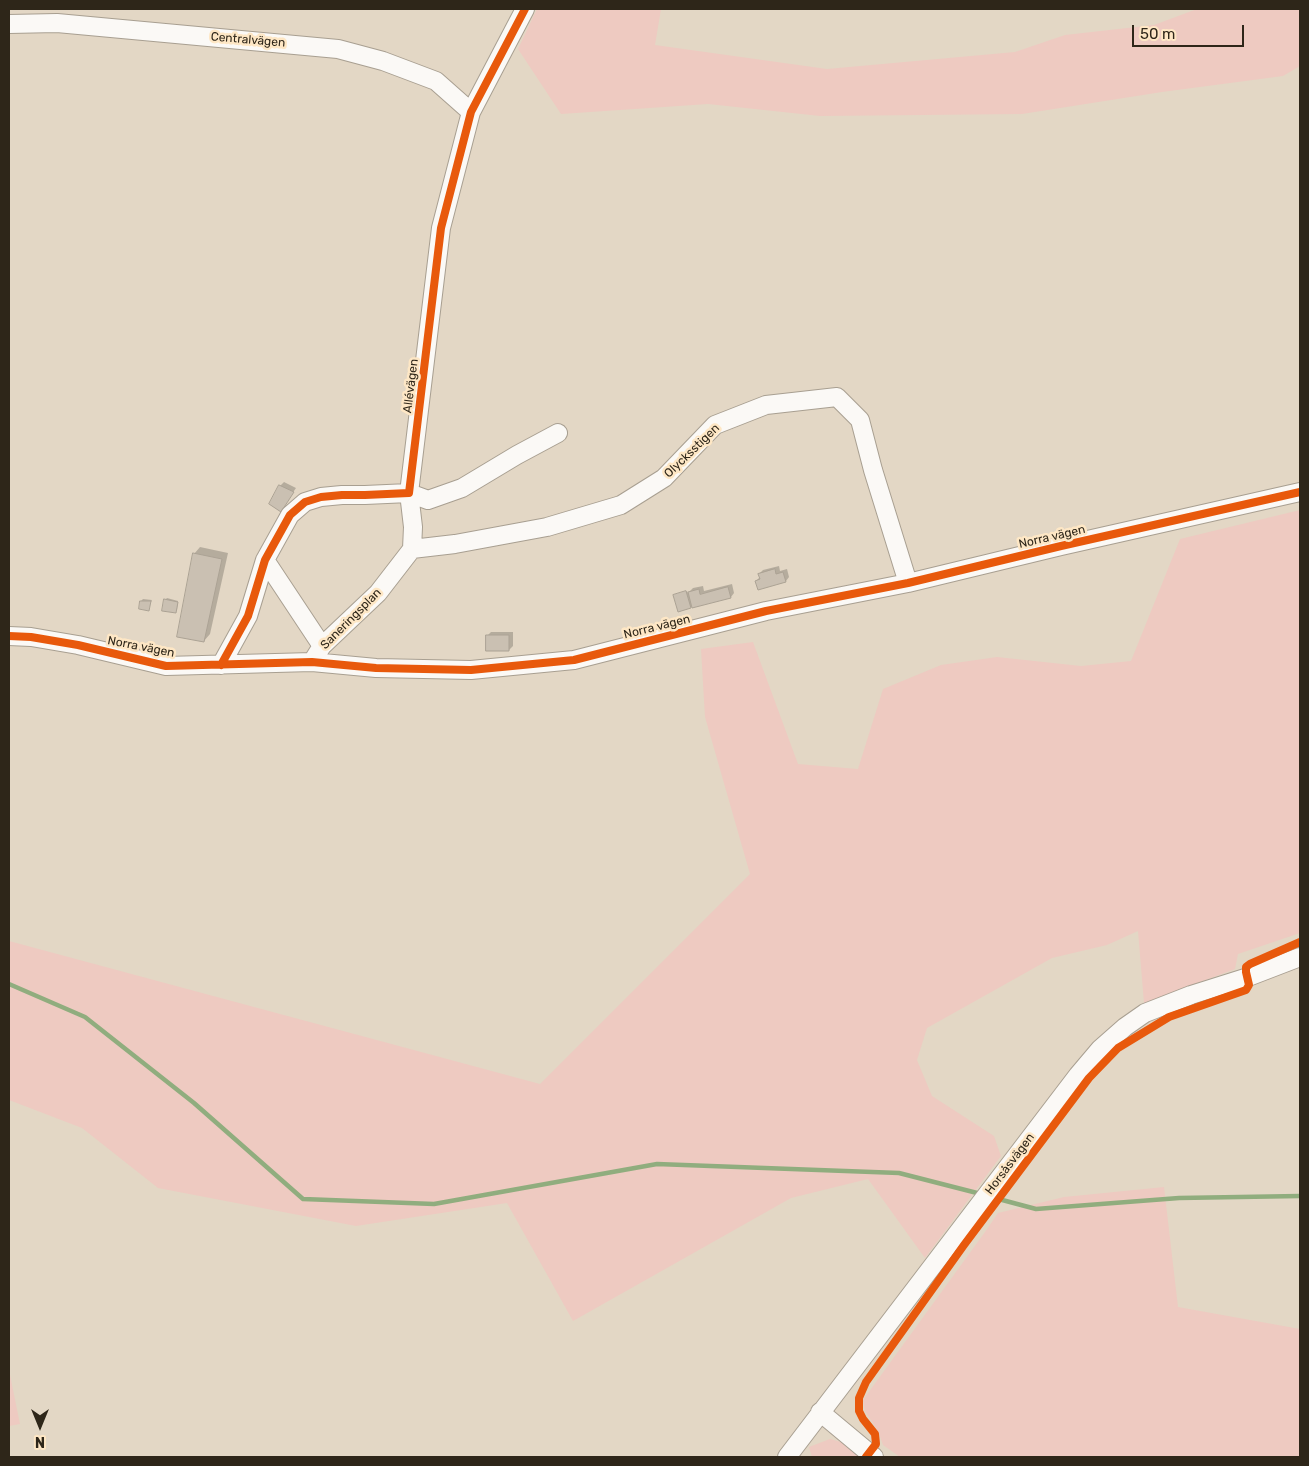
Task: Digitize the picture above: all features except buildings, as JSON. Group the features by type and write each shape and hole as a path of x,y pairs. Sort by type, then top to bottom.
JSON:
{"street":[{"name":"Allévägen","path":"409,493 441,228 471,112 525,9"},
{"name":"Centralvägen","path":"9,24 57,23 338,49 383,61 436,81 471,112"},
{"name":"Olycksstigen","path":"412,549 455,544 547,527 620,505 664,478 715,425 766,405 836,397 860,420 873,470 908,583"},
{"path":"221,665 248,616 265,560 290,515 305,502 321,497 342,495 409,493 428,500 462,488 558,433"},
{"name":"Norra vägen","path":"9,636 31,637 78,645 166,666 312,662 376,668 471,670 574,660 766,611 908,583 1300,492"},
{"path":"409,493 413,527 412,549"},
{"name":"Saneringsplan","path":"312,662 322,646 378,593 412,549"},
{"path":"265,560 322,646"},
{"name":"Horsåsvägen","path":"787,1457 1078,1075 1100,1049 1125,1027 1145,1013 1300,957"},
{"path":"820,1412 874,1457"}],"shaded area":[{"path":"537,9 661,9 655,45 827,69 1015,52 1065,35 1154,25 1197,9 1300,9 1300,66 1283,76 1162,92 1022,114 820,116 708,104 561,114 518,49"},
{"path":"1300,510 1300,933 1238,954 1235,969 1144,1003 1138,931 1107,945 1052,958 927,1028 917,1060 932,1096 994,1136 1001,1156 925,1258 868,1179 791,1198 573,1321 507,1203 356,1226 158,1188 82,1128 9,1100 9,941 540,1084 750,874 705,717 701,649 753,642 798,764 858,769 883,689 941,665 997,657 1081,666 1131,661 1180,539"},
{"path":"1164,1187 1178,1307 1300,1329 1300,1457 900,1457 883,1445 878,1431 865,1411 863,1400 998,1213 1064,1197"},
{"path":"9,1370 20,1424 9,1426"},
{"path":"830,1439 841,1442 862,1457 812,1457 809,1447"}],"waterway":[{"path":"9,984 85,1017 194,1103 303,1199 434,1204 657,1164 899,1173 981,1194"},
{"path":"991,1197 1036,1209 1179,1198 1300,1196"}],"cycle path":[{"path":"221,665 248,616 265,560 290,515 305,502 321,497 409,493 441,228 471,112 525,9"},
{"path":"9,636 31,637 78,645 166,666 312,662 376,668 471,670 574,660 766,611 908,583 1300,492"},
{"path":"866,1457 876,1444 875,1434 859,1411 859,1398 866,1382 964,1245 1089,1078 1118,1048 1169,1017 1246,990 1249,985 1246,967 1300,942"}]}
